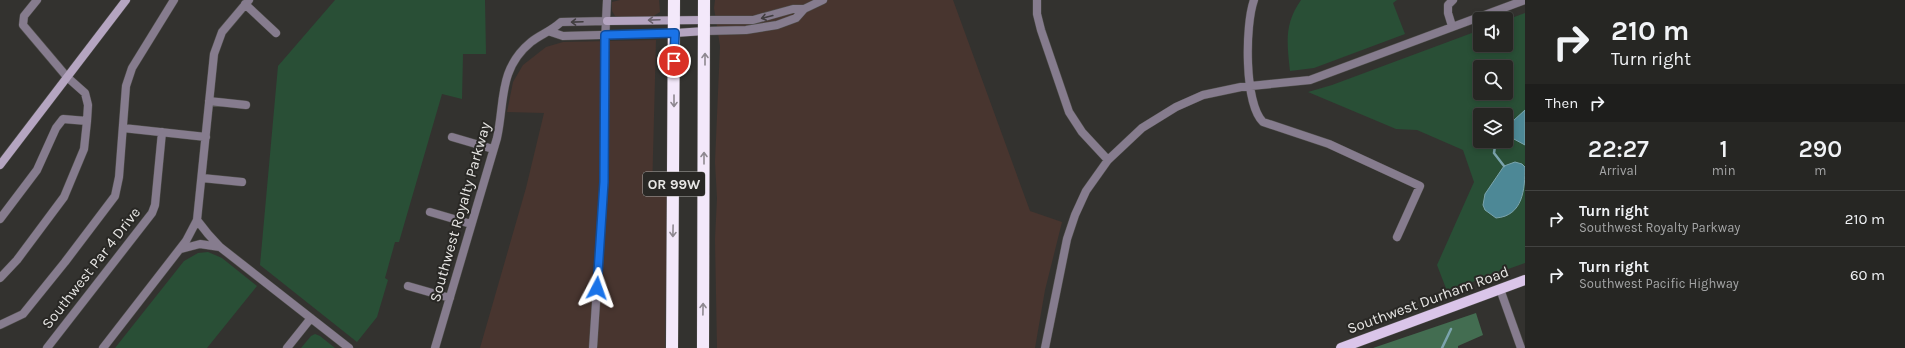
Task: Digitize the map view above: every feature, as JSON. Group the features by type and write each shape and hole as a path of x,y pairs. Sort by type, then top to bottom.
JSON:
{"highway":[{"name":"OR 99W","path":"672,348 674,0"},
{"name":"OR 99W","path":"703,348 704,0"}],"main road":[{"path":"0,165 126,0"},
{"name":"Southwest Royalty Parkway","path":"606,21 675,20 705,26"},
{"name":"Southwest Royalty Parkway","path":"675,33 705,26"},
{"name":"Southwest Durham Road","path":"1341,348 1525,280"}],"street":[{"path":"0,278 17,260 64,197 84,149 88,105 85,93 67,77 22,25 24,16 37,0"},
{"path":"0,325 22,314 65,262 115,196 119,177 126,86 132,68 174,0"},
{"path":"593,348 604,182 605,35 607,0"},
{"name":"Southwest Royalty Parkway","path":"705,26 753,20 793,9 804,10 823,0"},
{"path":"1037,0 1037,14 1041,30 1069,112 1082,132 1108,160"},
{"path":"1254,0 1249,16 1247,43 1251,85 1257,116 1263,122 1329,144 1420,186 1397,237"},
{"path":"1452,26 1448,13 1448,5 1453,0"},
{"path":"1045,348 1070,227 1086,191 1108,160 1142,128 1176,107 1212,92 1251,85 1310,80 1525,0"},
{"path":"103,348 180,250 192,233 197,220 212,60 222,32 247,2 276,33"},
{"name":"Southwest Royalty Parkway","path":"435,348 500,126 503,90 508,70 531,42 551,32 561,22 606,21"},
{"name":"Southwest Royalty Parkway","path":"551,32 563,36 675,33"},
{"path":"209,101 246,105"},
{"path":"0,219 37,170 56,128 63,119 87,120"},
{"path":"123,128 206,136"},
{"name":"Southwest Par 4 Drive","path":"47,348 152,213 155,205 162,132"},
{"path":"452,137 493,149"},
{"path":"202,178 242,182"},
{"path":"430,212 471,224"},
{"path":"197,220 220,247 349,348"},
{"path":"180,250 200,244 220,247"},
{"path":"408,286 450,298"},
{"path":"1500,289 1521,348"},
{"path":"287,348 311,318"}],"shaded area":[{"path":"620,0 659,0 660,12 652,17 615,16 612,11 612,2"},
{"path":"715,0 953,0 1030,211 1062,222 1045,290 1035,348 717,348 715,239 717,198 715,162 720,46 714,8"},
{"path":"656,40 652,193 667,195 665,348 480,348 526,188 544,113 507,112 513,82 523,65 546,47 563,42"}],"green space":[{"path":"335,0 485,0 486,54 463,54 462,99 442,94 399,242 395,242 385,278 388,280 377,317 357,342 260,265 278,66"},
{"path":"1301,0 1397,0 1393,3 1405,34 1314,68 1290,71 1288,51 1289,26"},
{"path":"1525,13 1525,263 1447,291 1437,265 1474,182 1463,150 1417,130 1396,129 1308,92 1332,85 1473,33 1473,52 1513,52 1513,17"},
{"path":"208,252 222,258 257,286 207,348 115,348 184,261 198,253"},
{"path":"1476,313 1483,335 1458,346 1458,348 1373,348"},
{"path":"315,334 320,336 335,348 301,348 311,336"}],"water":[{"path":"1525,110 1525,145 1513,139 1514,120"},
{"path":"1515,162 1522,164 1525,167 1521,200 1512,212 1505,216 1496,218 1485,210 1483,205 1485,194 1504,166"}],"waterway":[{"path":"1495,148 1494,153 1504,166"},
{"path":"1442,348 1451,329"}],"route":[{"path":"597,288 604,182 605,35 675,33 674,61"}]}
